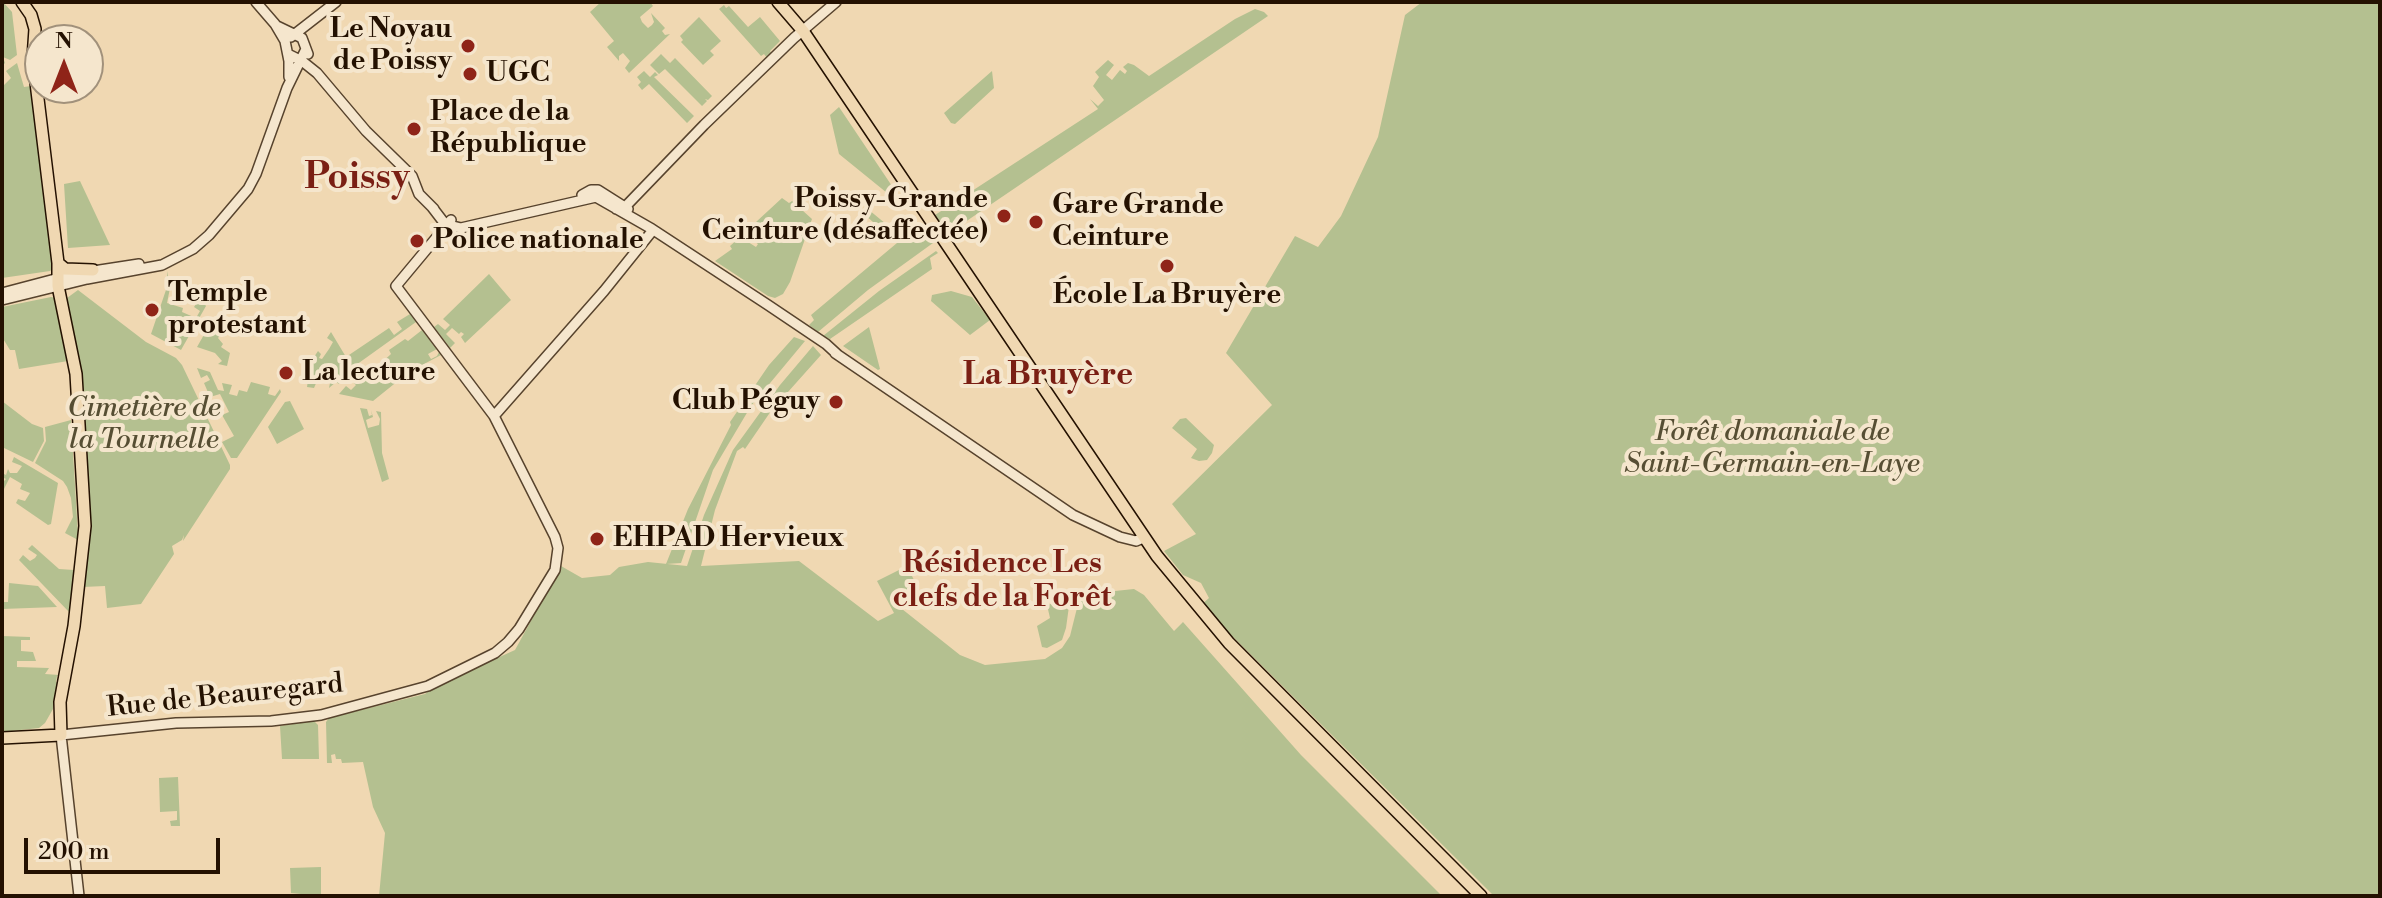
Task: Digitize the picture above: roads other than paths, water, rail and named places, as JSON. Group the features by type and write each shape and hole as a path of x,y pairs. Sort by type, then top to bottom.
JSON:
{"main road":[{"path":"778,2 803,31 907,189 941,233 1138,537 1229,643 1481,896"},
{"path":"18,737 47,728 53,722 60,702 74,626 85,526 76,374 58,263 33,20 23,3"},
{"path":"907,189 921,217 1171,585 1224,647 1473,896"},
{"path":"58,263 65,269 93,270"},
{"path":"2,738 61,735 60,702"}],"street":[{"path":"256,2 359,122 412,176 420,196 448,223 458,228 473,227 595,193"},
{"path":"287,88 297,48 313,22 336,2"},
{"path":"627,212 704,125 836,2"},
{"path":"2,300 162,265 181,257 209,235 244,195 256,174 294,74 297,48"},
{"path":"294,74 304,69 315,71"},
{"path":"595,193 613,208 627,212"},
{"path":"595,193 643,219 652,230 754,298 782,321 838,355 1073,515 1111,534 1138,537"},
{"name":"Rue de Beauregard","path":"61,735 176,723 271,721 329,713 428,686 495,653 519,629 555,570 558,548 555,537 494,416 396,286 448,223"},
{"path":"494,416 604,291 652,230"},
{"path":"2,293 62,285 93,270 181,257"},
{"path":"61,735 79,896"}],"place":[{"name":"Le Noyau de Poissy","path":"468,46"},
{"name":"UGC","path":"470,74"},
{"name":"Place de la République","path":"414,129"},
{"name":"Poissy-Grande Ceinture (désaffectée)","path":"1004,216"},
{"name":"Gare Grande Ceinture","path":"1036,222"},
{"name":"Police nationale","path":"417,241"},
{"name":"École La Bruyère","path":"1167,266"},
{"name":"Temple protestant","path":"152,310"},
{"name":"La lecture","path":"286,373"},
{"name":"Club Péguy","path":"836,402"},
{"name":"EHPAD Hervieux","path":"597,539"}],"district":[{"name":"Poissy","path":"357,179"},
{"name":"La Bruyère","path":"1048,376"},
{"name":"Résidence Les clefs de la Forêt","path":"1002,582"}],"park label":[{"name":"Cimetière de la Tournelle","path":"144,425"},
{"name":"Forêt domaniale de Saint-Germain-en-Laye","path":"1772,449"}]}
